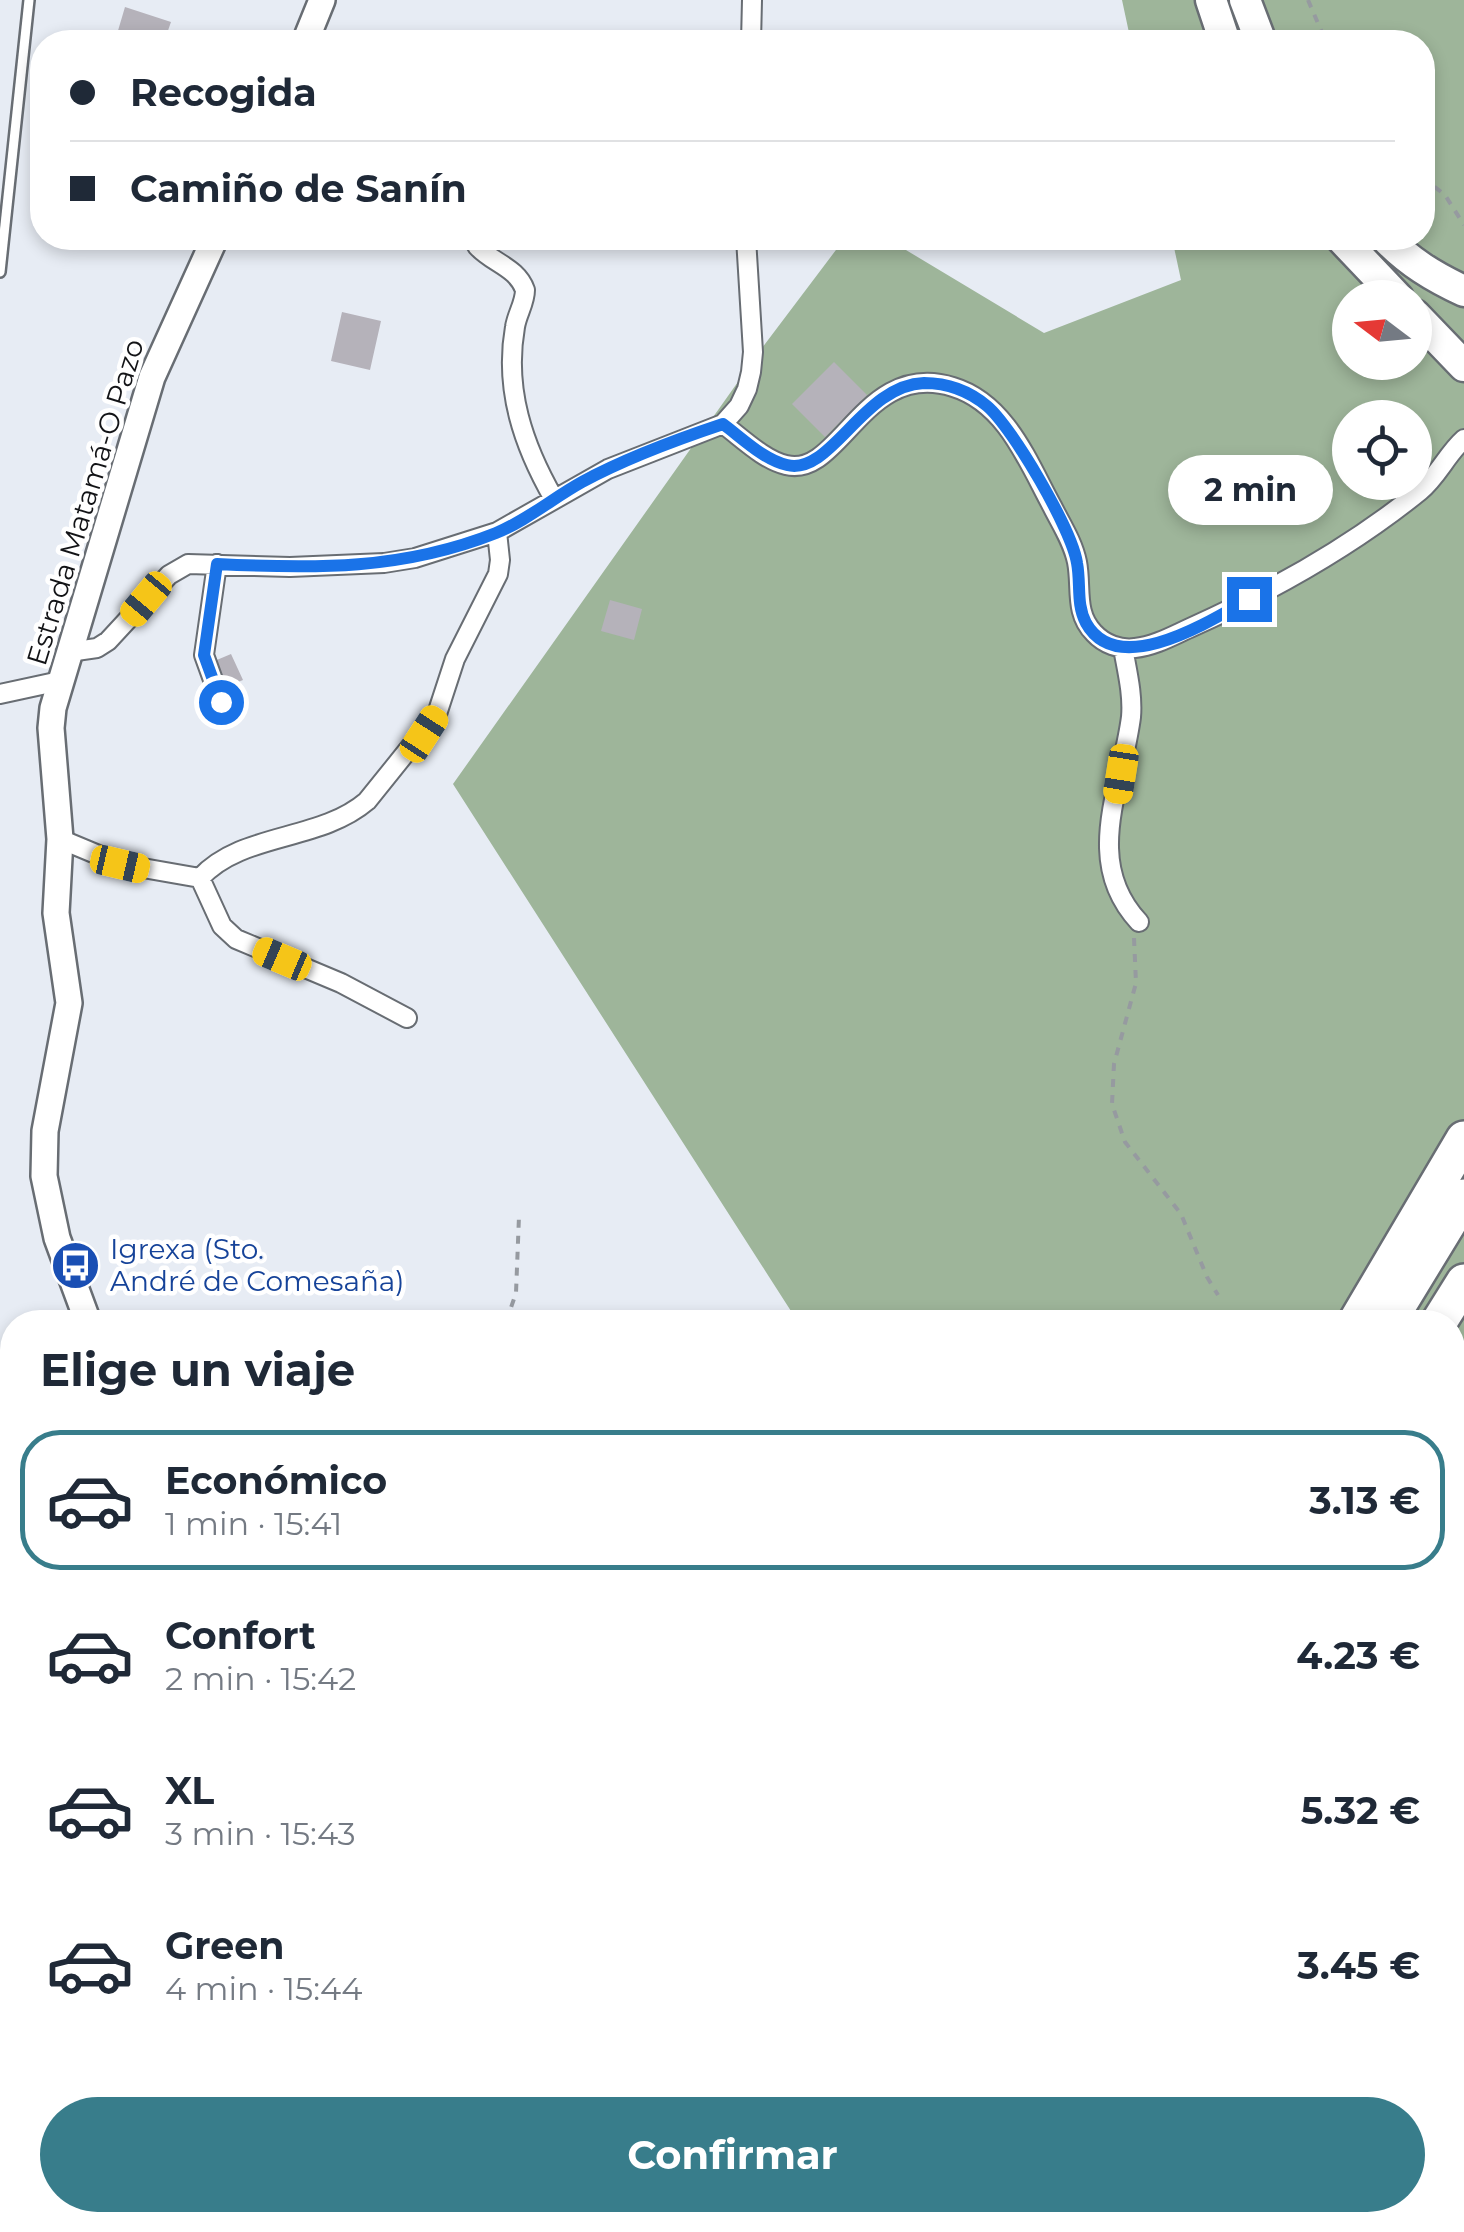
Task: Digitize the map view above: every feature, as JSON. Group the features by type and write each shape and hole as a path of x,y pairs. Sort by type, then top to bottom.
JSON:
{"highway":[{"path":"1363,1310 1464,1139"},
{"path":"1395,1310 1464,1198"},
{"path":"1447,1310 1464,1282"}],"main road":[{"path":"1211,0 1221,30"},
{"path":"1245,0 1256,30"},
{"path":"1352,250 1381,280"},
{"path":"1397,250 1431,276 1464,291"},
{"path":"1432,333 1464,366"}],"street":[{"path":"310,30 322,0"},
{"path":"752,0 752,30"},
{"name":"Estrada Matamá-O Pazo","path":"83,1310 56,1238 44,1176 46,1131 69,1003 56,913 60,839 51,728 68,652 152,376 210,250"},
{"path":"481,250 514,272 525,290 514,328 514,409 554,498"},
{"path":"68,652 97,648 108,641 177,568 188,564 384,564 430,554 496,532 608,469 723,424 748,389 751,372 747,250"},
{"path":"723,424 774,460 800,466 823,455 858,418 899,387 936,383 971,394 1017,440 1072,544 1078,564 1081,612 1087,625 1103,641 1122,648 1148,646 1230,610 1347,543 1430,481 1464,439"},
{"path":"200,878 219,861 268,841 302,835 353,813 404,759 437,714 455,659 491,592 500,560 496,532"},
{"path":"217,564 204,655 221,702"},
{"path":"1122,648 1131,688 1131,714 1117,800 1107,834 1107,854 1123,902 1140,922"},
{"path":"0,694 60,681"},
{"path":"60,839 120,864 200,878"},
{"path":"200,878 222,926 236,939 341,984 407,1018"}],"lane":[{"path":"0,272 29,0"}],"path":[{"path":"1308,0 1321,30"},
{"path":"1435,187 1446,195 1464,225"},
{"path":"1140,922 1134,941 1136,984 1114,1064 1112,1104 1125,1142 1181,1214 1218,1296"},
{"path":"510,1310 516,1293 519,1216"}],"green space":[{"path":"1122,0 1464,0 1464,1310 790,1310 453,784 836,250 906,250 1044,333 1181,280 1175,250 1435,250 1435,30 1128,30"}],"building":[{"path":"125,7 171,22 168,30 118,30"},
{"path":"342,312 381,321 370,370 331,361"},
{"path":"834,362 867,395 825,437 792,404"},
{"path":"610,600 642,609 634,640 601,631"},
{"path":"231,654 243,680 224,688 212,662"}],"place":[{"name":"Igrexa (Sto. André de Comesaña)","path":"75,1265"}],"route":[{"path":"221,702 204,655 217,564 384,564 430,554 510,526 608,469 723,424 774,460 790,466 810,464 883,396 918,383 949,385 971,394 1017,440 1072,544 1078,564 1081,612 1087,625 1103,641 1122,648 1148,646 1249,599"}]}
